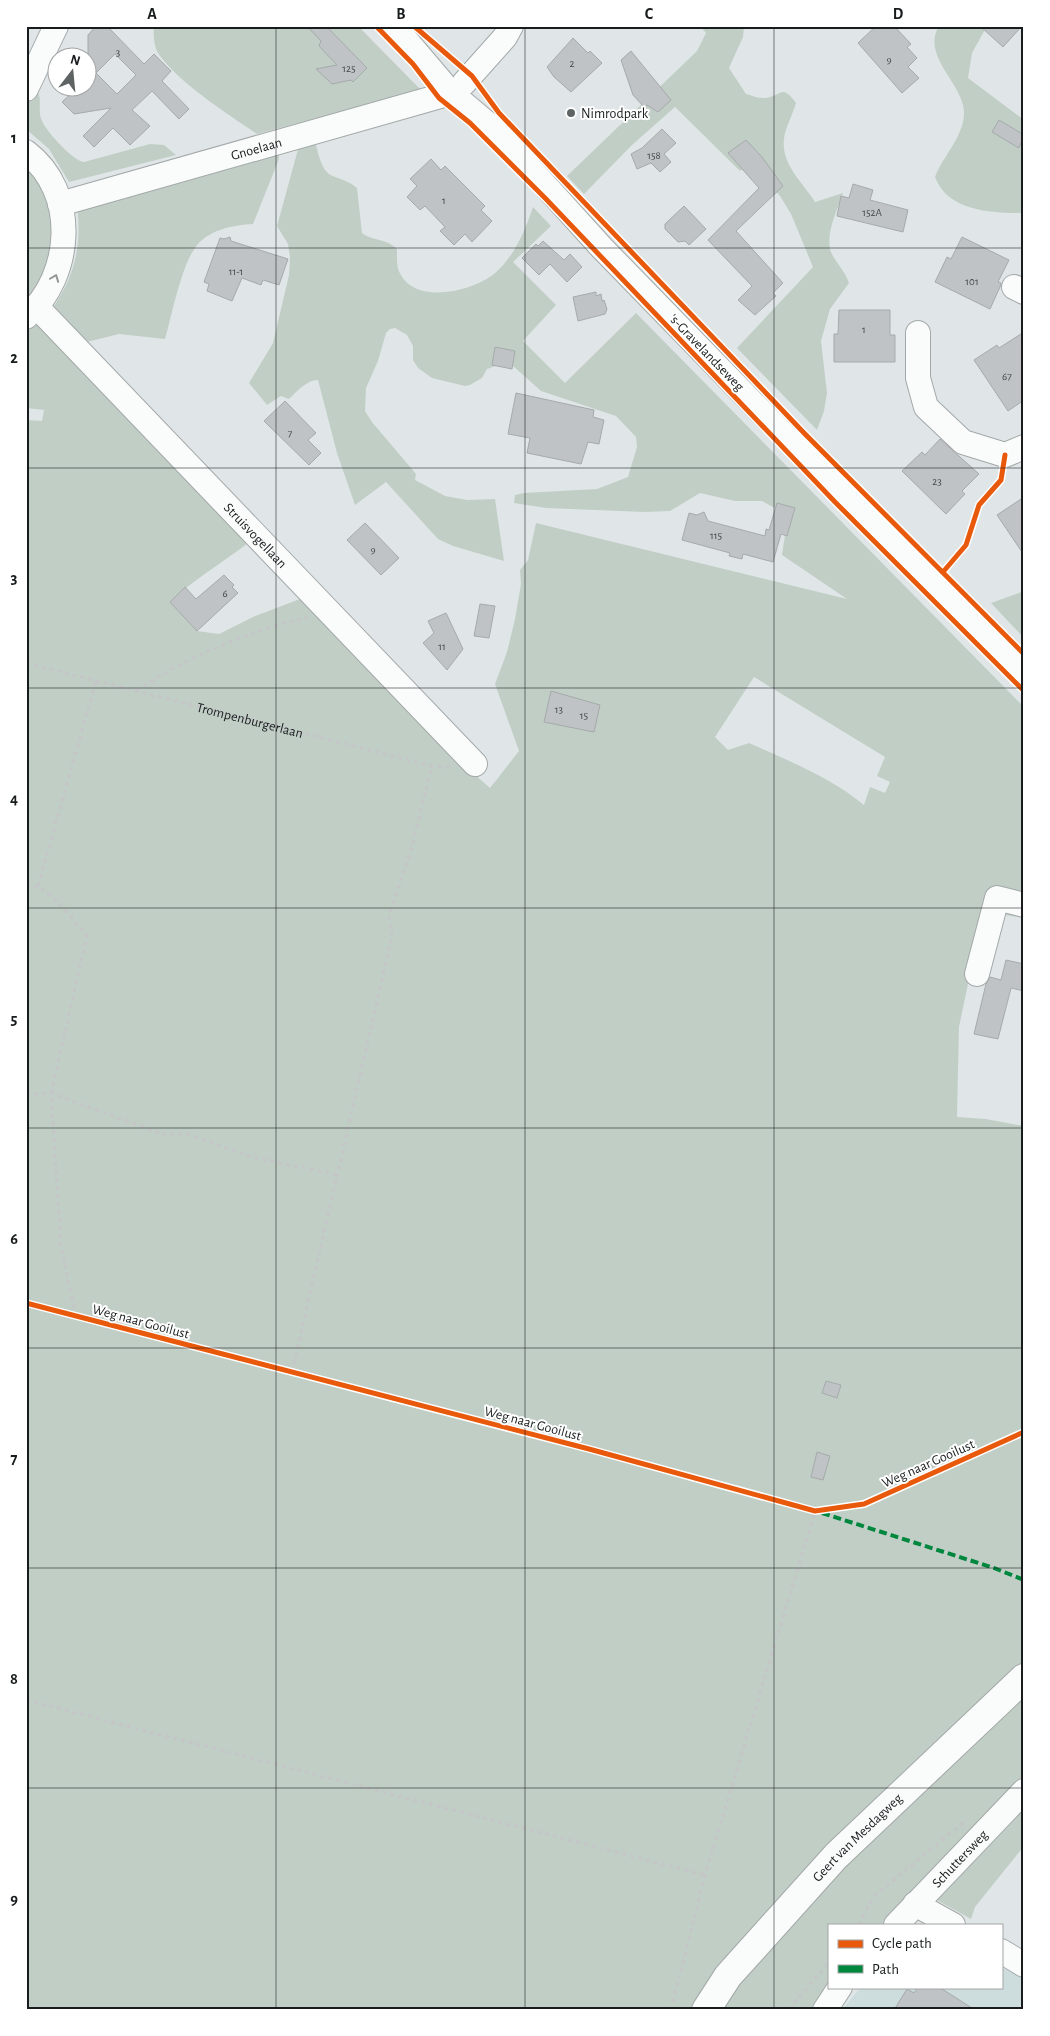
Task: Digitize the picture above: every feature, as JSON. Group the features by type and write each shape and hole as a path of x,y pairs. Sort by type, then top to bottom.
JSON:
{"main road":[{"name":"Geert van Mesdagweg","path":"706,2010 728,1976 836,1856 1024,1678"}],"street":[{"path":"26,89 56,26"},
{"path":"458,88 505,37 511,26"},
{"name":"'s-Gravelandseweg","path":"400,32 458,88 602,248 1024,675"},
{"name":"Gnoelaan","path":"60,204 458,88"},
{"path":"26,152 48,177 60,204 65,231 62,258 53,284 32,312"},
{"name":"Struisvogellaan","path":"32,312 328,611 475,764"},
{"path":"918,332 918,378 926,407 963,442 1006,454 1024,446"},
{"path":"977,974 996,898 1024,905"},
{"name":"Schuttersweg","path":"897,1924 1024,1791"},
{"path":"915,1904 951,1924"},
{"path":"1002,1952 1024,1965"},
{"path":"825,2010 839,1988"}],"path":[{"path":"137,691 164,672 269,627 328,611"},
{"path":"38,886 96,681"},
{"path":"292,1372 392,936 389,915 411,850 432,766"},
{"path":"26,882 38,886 58,899 87,936 51,1093 61,1246 76,1316"},
{"path":"26,1094 51,1093 162,1134 188,1134 244,1154 338,1175"},
{"path":"283,1370 302,1374"},
{"path":"805,1508 815,1511 824,1509"},
{"path":"672,2010 705,1875 815,1511"},
{"path":"26,1700 705,1875"},
{"path":"860,1924 873,1897 965,1822"},
{"path":"790,2010 792,2005 828,1963"}],"shaded area":[{"path":"154,26 358,26 421,90 257,134 204,97 166,64 156,47"},
{"path":"700,26 744,26 743,37 729,68 746,94 758,98 768,98 783,92 787,93 796,103 785,133 785,153 792,170 815,202 843,193 829,238 831,252 849,283 830,309 821,341 827,393 824,411 817,430 737,348 813,267 791,214 780,196 749,164 740,171 675,107 632,145 584,194 567,176 697,51 706,33"},
{"path":"939,26 987,26 972,53 968,78 1024,120 1024,213 986,211 961,204 941,189 935,177 960,132 964,115 963,104 935,49 935,37"},
{"path":"37,90 40,98 40,113 45,126 61,145 79,160 84,162 150,144 164,145 176,155 69,182 49,149 26,129 26,96"},
{"path":"314,138 325,170 357,188 362,233 393,245 397,249 399,272 409,284 419,290 446,292 460,289 474,285 495,273 502,267 518,243 533,207 551,226 513,262 556,305 523,341 565,383 636,313 1024,707 1024,918 983,912 959,1027 957,1117 986,1119 1024,1126 1024,1666 697,2010 26,2010 26,420 42,421 44,410 26,408 26,332 37,324 248,543 170,602 197,631 219,634 253,617 300,599 459,761 490,788 519,751 495,684 507,652 515,619 521,584 520,570 528,560 536,523 847,599 782,555 785,535 784,513 762,501 735,501 700,493 670,511 644,512 546,508 514,503 515,495 597,489 628,477 637,447 636,437 616,416 541,391 512,365 504,363 487,369 482,378 465,386 432,378 418,368 413,360 413,346 407,335 395,328 390,329 386,333 378,361 366,388 365,411 416,474 415,480 445,496 467,500 495,499 504,561 453,546 438,539 386,482 355,505 337,453 318,380 306,384 289,399 281,396 267,405 249,383 273,343 289,275 290,257 288,244 277,226 300,142","holes":["754,677 885,757 877,776 890,782 885,793 870,787 864,805 837,786 794,763 749,743 728,750 715,737"]},
{"path":"279,147 279,159 253,224 229,227 213,233 200,242 190,256 181,279 165,339 119,334 83,343 51,310 60,297 76,258 79,230 76,200"},
{"path":"26,159 40,176 56,231 42,280 26,300"},
{"path":"1024,591 1024,638 991,603"},
{"path":"1024,1688 1024,1776 917,1886 885,1924 828,1924 828,1988 814,2010 718,2010 838,1862"},
{"path":"1024,1801 1024,1846 975,1907 971,1919 935,1899"},
{"path":"1002,1967 1024,1978 1024,2000 1017,2010 842,2010 860,1988 1002,1988"}],"building":[{"path":"96,26 107,26 144,64 154,54 171,71 162,81 189,109 179,119 152,91 132,110 150,126 130,145 113,128 94,147 83,136 111,108 74,114 62,102 66,98 98,98 98,75 117,94 136,75 115,54 98,71 98,48 88,48 88,35"},
{"path":"307,26 326,26 367,68 353,82 351,80 332,84 316,69 337,65 319,46 321,41"},
{"path":"876,26 894,26 911,44 907,47 917,58 908,67 919,78 902,93 858,43"},
{"path":"980,26 1022,26 1003,47"},
{"path":"573,38 588,53 590,51 602,63 571,92 554,77 547,67"},
{"path":"631,51 671,100 658,112 647,105 645,108 633,95 621,60"},
{"path":"999,120 1024,135 1019,148 992,132"},
{"path":"662,129 676,143 664,154 671,162 660,172 651,163 637,169 631,154 642,148"},
{"path":"746,140 762,157 783,186 736,231 783,283 773,293 776,296 755,315 738,300 752,286 708,240 759,188 728,153"},
{"path":"431,159 441,170 445,166 485,206 481,210 492,221 472,242 465,234 454,245 440,231 445,227 425,206 420,210 407,197 417,186 410,179"},
{"path":"853,184 873,190 870,200 908,210 903,232 837,216 841,196 849,198"},
{"path":"684,206 706,229 689,245 685,241 678,242 665,229 665,224"},
{"path":"230,237 231,241 288,259 279,285 263,280 261,285 242,278 232,301 207,291 209,284 204,282 220,238"},
{"path":"962,237 1009,260 998,282 1001,283 1000,287 990,309 935,282 947,257 951,259"},
{"path":"543,241 564,260 570,254 582,267 567,282 550,264 539,275 522,258 536,244 538,246"},
{"path":"596,292 596,296 601,294 602,301 604,300 607,309 605,314 578,321 573,297"},
{"path":"839,310 890,310 890,335 895,335 895,362 834,362 834,334 838,334"},
{"path":"1024,332 1024,400 1008,411 974,360 997,345 999,348"},
{"path":"495,347 515,351 512,369 492,365"},
{"path":"516,393 594,410 593,417 604,420 599,444 588,442 581,464 527,453 530,438 508,434"},
{"path":"285,401 316,433 308,440 321,453 309,465 264,421"},
{"path":"940,439 979,474 962,491 965,494 946,514 902,471 922,452 925,455"},
{"path":"1024,497 1024,555 997,515"},
{"path":"777,503 795,508 787,536 781,534 773,562 743,554 742,559 729,556 730,553 682,540 689,513 697,515 704,512 708,521 765,536 766,529 769,530"},
{"path":"365,523 399,558 381,575 347,540"},
{"path":"224,575 234,585 232,587 238,593 197,631 170,602 185,587 196,599"},
{"path":"480,604 495,606 489,638 474,636"},
{"path":"446,613 463,649 447,670 423,643 434,633 428,621"},
{"path":"551,691 600,705 594,732 544,722"},
{"path":"1006,960 1024,964 1024,991 1011,988 998,1039 974,1034 986,984 990,977 1001,980"},
{"path":"826,1381 841,1385 837,1398 822,1393"},
{"path":"817,1452 830,1456 823,1480 811,1477"},
{"path":"917,1988 941,1988 975,2010 894,2010 907,1989 914,1993"}],"marked path":[{"path":"822,1513 994,1568 1024,1580"}],"cycle path":[{"path":"376,26 413,64 439,98 470,123 545,198 835,502 1024,691"},
{"path":"414,26 472,76 499,113 805,434 1024,654"},
{"path":"943,572 966,545 979,505 1001,480 1005,455"},
{"name":"Weg naar Gooilust","path":"26,1303 589,1449 815,1511 864,1504 1024,1432"}],"place":[{"name":"Nimrodpark","path":"571,113"}]}
